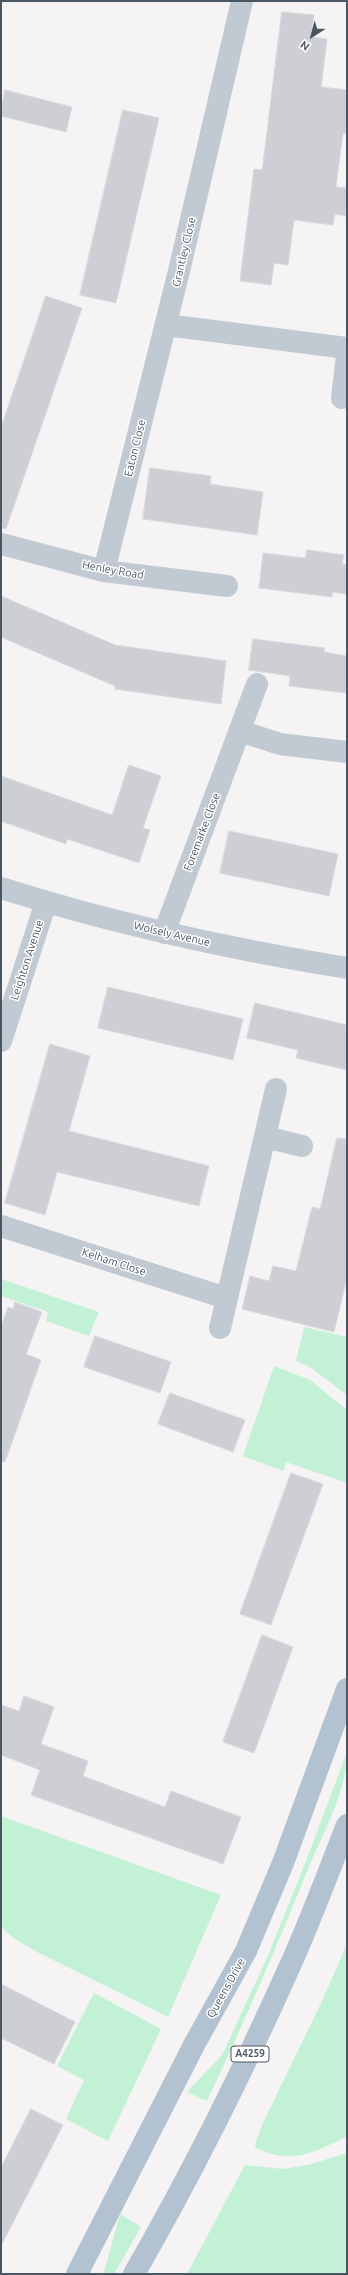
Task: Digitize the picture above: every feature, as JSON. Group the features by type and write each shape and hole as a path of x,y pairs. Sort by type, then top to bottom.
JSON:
{"main road":[{"name":"Queens Drive","path":"77,2274 194,2045 246,1951 283,1863 347,1689"},
{"name":"A4259","path":"134,2274 188,2177 256,2041 290,1967 347,1825"}],"street":[{"name":"Grantley Close","path":"166,325 242,1"},
{"path":"166,325 347,348"},
{"name":"Eaton Close","path":"104,571 166,325"},
{"path":"342,398 347,355"},
{"name":"Henley Road","path":"1,544 104,571 227,586"},
{"name":"Foremarke Close","path":"164,933 257,684"},
{"path":"240,731 280,744 347,752"},
{"name":"Wolsely Avenue","path":"1,888 46,902 164,933 218,945 347,968"},
{"name":"Leighton Avenue","path":"1,1041 46,902"},
{"path":"220,1328 276,1089"},
{"path":"265,1137 302,1146"},
{"name":"Kelham Close","path":"1,1226 226,1298"}],"green space":[{"path":"1,1279 99,1312 89,1336 46,1321 48,1312 1,1296"},
{"path":"304,1327 347,1337 347,1395 310,1367 296,1361"},
{"path":"274,1366 310,1380 347,1410 347,1483 286,1462 283,1471 243,1456"},
{"path":"347,1752 343,1781 334,1809 286,1924 207,2101 187,2092 222,2055 267,1958 306,1861"},
{"path":"1,1816 221,1895 168,2017 35,1951 16,1940 4,1929 1,1925"},
{"path":"347,1944 347,2136 313,2152 303,2155 281,2156 256,2148 255,2144 262,2125 322,2001"},
{"path":"94,1993 161,2029 108,2141 66,2119 84,2080 57,2066"},
{"path":"347,2153 347,2274 187,2274 245,2165 283,2169 308,2165"},
{"path":"120,2214 141,2227 114,2274 102,2274 105,2268"}],"building":[{"path":"282,12 314,15 311,37 327,39 321,87 347,90 347,134 343,133 336,187 347,188 347,216 335,214 333,225 294,220 288,265 274,263 271,285 240,281 254,169 262,170"},
{"path":"5,90 72,107 66,132 1,116"},
{"path":"123,110 159,118 116,303 80,295"},
{"path":"46,296 82,308 6,529 1,528 1,428"},
{"path":"150,468 211,476 210,484 263,492 257,535 143,519"},
{"path":"307,550 344,555 342,564 347,565 347,594 332,592 332,597 259,588 263,553 305,558"},
{"path":"1,596 115,645 226,661 221,704 115,689 115,686 1,637"},
{"path":"253,639 325,648 324,652 347,656 347,693 289,686 290,676 249,670"},
{"path":"129,765 161,776 143,828 150,830 139,863 67,839 66,844 1,821 1,776 112,815"},
{"path":"229,831 338,854 329,896 220,873"},
{"path":"108,987 243,1019 233,1060 98,1028"},
{"path":"255,1003 347,1025 347,1070 296,1058 298,1050 247,1038"},
{"path":"50,1044 90,1056 69,1131 209,1166 199,1206 57,1172 45,1215 5,1203"},
{"path":"337,1138 347,1139 347,1277 334,1332 242,1309 250,1276 269,1281 273,1266 296,1271 312,1207 320,1209"},
{"path":"15,1302 42,1312 26,1354 41,1360 5,1462 1,1461 1,1327 8,1307 13,1309"},
{"path":"95,1336 171,1362 160,1393 84,1367"},
{"path":"170,1393 245,1420 233,1452 158,1424"},
{"path":"291,1473 323,1484 271,1625 240,1614"},
{"path":"262,1635 293,1647 254,1753 223,1742"},
{"path":"24,1696 54,1707 41,1744 88,1761 83,1776 165,1807 171,1791 241,1817 223,1864 31,1795 40,1770 1,1755 1,1705 19,1711"},
{"path":"1,1984 75,2022 54,2064 1,2038"},
{"path":"31,2109 63,2125 1,2246 1,2168"}]}
